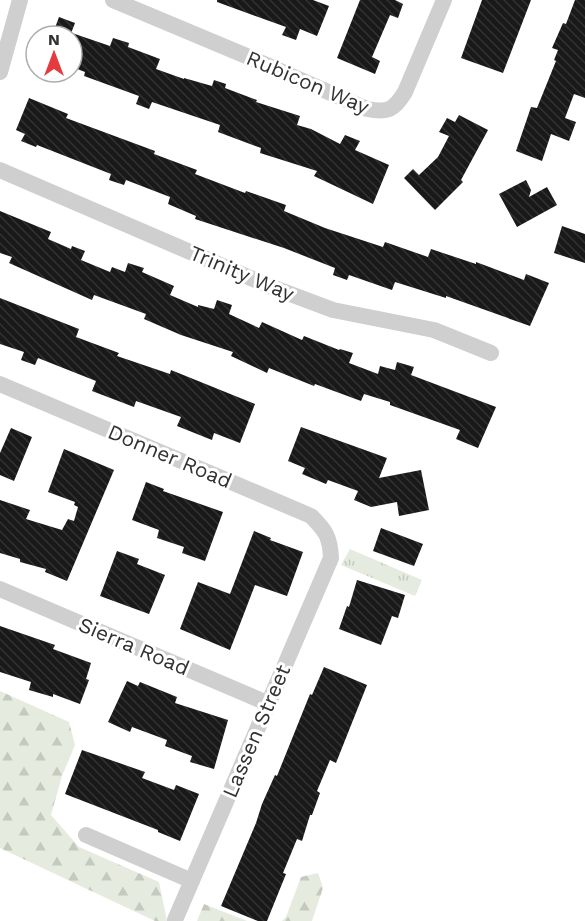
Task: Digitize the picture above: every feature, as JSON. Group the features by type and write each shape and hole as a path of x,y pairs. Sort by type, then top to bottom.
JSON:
{"street":[{"path":"0,72 20,0"},
{"name":"Rubicon Way","path":"113,0 367,110 384,112 397,104 405,92 444,0"},
{"name":"Trinity Way","path":"0,170 269,286 333,310 434,330 491,353"},
{"name":"Donner Road","path":"0,384 311,516 323,527 331,541"},
{"name":"Lassen Street","path":"175,920 331,558 331,541"},
{"name":"Sierra Road","path":"0,589 267,703"},
{"path":"86,835 192,881"}],"green space":[{"path":"350,549 422,580 415,596 341,565"},
{"path":"0,691 69,722 75,745 62,776 51,815 79,847 159,882 167,921 155,921 0,848"},
{"path":"318,873 323,888 312,921 282,921 286,917 301,877"},
{"path":"204,904 247,921 197,921"}],"building":[{"path":"217,0 313,0 329,6 317,36 300,29 296,40 282,35 286,27 217,2"},
{"path":"360,0 395,0 403,4 398,18 390,15 372,57 380,61 375,74 337,58"},
{"path":"482,0 531,0 503,73 461,58"},
{"path":"575,0 585,0 585,98 574,94 565,118 576,122 569,141 551,134 542,161 516,151 531,107 537,108 556,61 554,60 558,50 552,48 563,23 566,24"},
{"path":"59,17 75,23 75,24 56,24"},
{"path":"84,37 110,46 113,38 129,43 128,47 160,59 156,69 212,86 214,80 226,84 225,88 257,100 256,102 300,116 297,125 311,129 340,144 345,135 360,141 355,150 389,165 373,204 314,176 317,171 260,153 261,148 218,132 220,125 152,102 149,109 136,104 139,96 84,76"},
{"path":"29,98 68,114 66,118 155,151 154,154 197,170 195,174 245,193 246,191 286,205 284,211 325,228 383,247 385,242 428,257 431,249 476,264 476,262 524,280 526,274 549,283 530,326 446,296 446,298 395,282 392,290 349,275 347,280 333,275 335,268 284,248 195,219 196,216 168,204 170,197 126,180 124,185 109,180 111,174 21,141 25,134 16,130"},
{"path":"459,115 488,130 461,180 463,182 435,210 404,178 413,169 419,175 438,157 449,136 439,132 447,118 455,122"},
{"path":"526,180 531,190 529,197 547,187 557,205 517,227 499,194"},
{"path":"0,211 51,232 48,239 71,249 72,246 85,251 81,260 110,272 112,267 125,272 128,263 144,268 142,272 174,286 170,295 198,307 198,305 214,309 217,300 232,305 229,314 259,328 262,322 302,340 304,336 353,353 349,363 378,374 380,366 395,370 397,362 414,367 411,375 496,407 478,448 456,439 460,430 390,405 390,402 364,394 361,401 269,368 267,373 231,356 233,352 181,335 144,319 146,314 94,295 92,300 9,263 12,257 0,253"},
{"path":"562,226 585,234 585,263 554,253"},
{"path":"0,298 79,329 76,337 119,353 117,356 170,374 171,370 255,404 240,443 214,433 212,440 177,426 181,417 136,401 134,407 92,391 96,381 38,358 35,365 21,360 24,352 0,344"},
{"path":"301,427 387,458 379,478 421,470 429,510 399,516 397,502 371,507 354,500 358,491 328,480 326,484 302,474 305,468 288,461"},
{"path":"11,428 32,437 14,481 0,475 0,453"},
{"path":"64,449 114,470 67,581 45,572 46,569 20,562 20,559 0,553 0,500 30,510 26,519 62,530 68,519 74,521 78,507 74,505 75,502 48,492"},
{"path":"146,482 164,489 163,491 223,512 205,561 182,553 184,547 157,538 159,530 132,520"},
{"path":"381,528 423,544 414,566 373,551"},
{"path":"254,531 271,538 270,540 303,552 287,596 255,585 230,650 180,629 198,582 230,594"},
{"path":"117,551 139,559 137,564 165,575 149,614 100,596"},
{"path":"357,580 405,595 398,618 392,616 381,645 339,629 347,606 349,607"},
{"path":"0,626 55,645 53,649 91,663 86,679 89,680 80,704 53,694 53,697 29,690 31,682 0,672"},
{"path":"324,667 367,685 336,763 330,760 317,791 320,793 302,841 297,839 267,921 258,921 221,906 262,804 275,775 277,776 310,694 312,695"},
{"path":"127,681 138,686 140,682 177,697 175,703 228,720 214,769 190,762 192,756 165,746 167,740 132,727 130,732 108,722"},
{"path":"82,750 145,772 142,778 174,790 176,785 199,794 180,841 158,830 65,794"}]}
